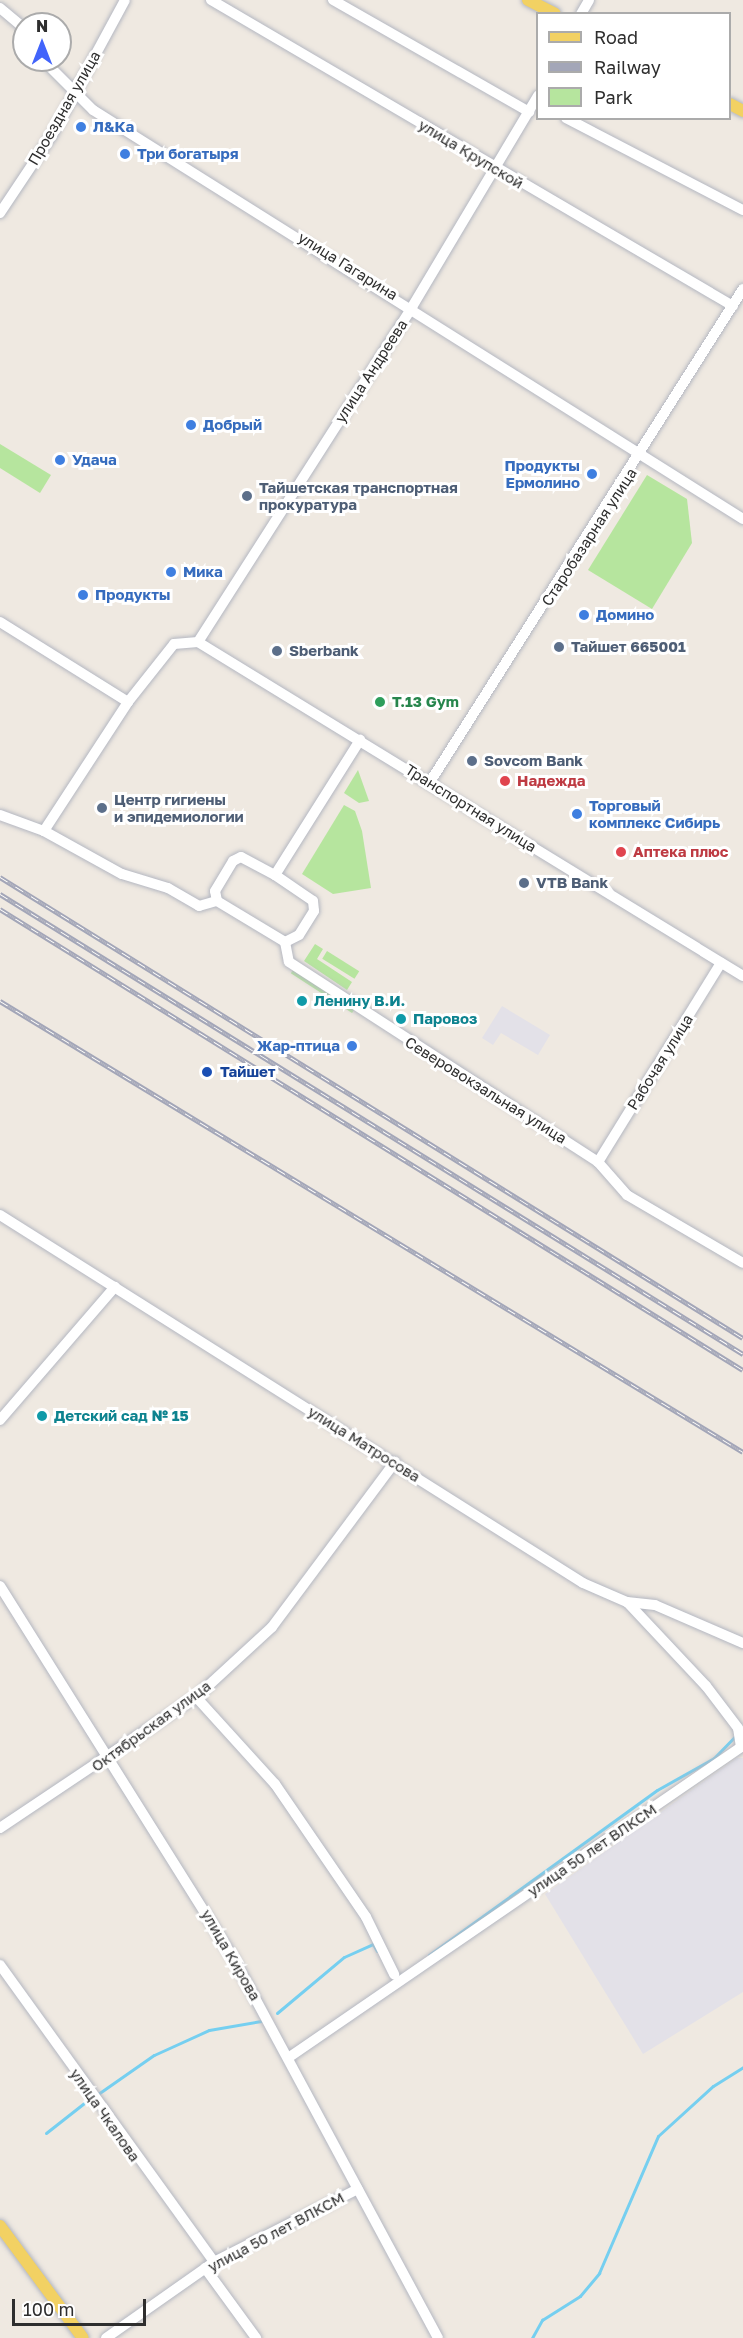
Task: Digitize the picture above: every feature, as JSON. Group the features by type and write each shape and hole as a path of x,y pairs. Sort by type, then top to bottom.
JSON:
{"main road":[{"path":"528,0 551,12"},
{"path":"0,2226 83,2338"}],"street":[{"name":"Проездная улица","path":"0,213 72,95 125,0"},
{"name":"улица Крупской","path":"211,0 494,169 733,306"},
{"path":"333,0 534,103"},
{"path":"0,8 12,18"},
{"name":"улица Гагарина","path":"53,72 72,95 412,307 743,519"},
{"name":"улица Андреева","path":"198,642 412,307 534,103"},
{"path":"570,120 743,210"},
{"name":"Старобазарная улица","path":"430,782 643,454 743,289"},
{"path":"0,622 128,702"},
{"path":"44,831 128,702 174,644 198,642"},
{"name":"Транспортная улица","path":"198,642 430,782 743,976"},
{"path":"275,875 360,740"},
{"path":"0,814 44,831 122,874 168,888 200,906 217,901 285,942 299,935 314,911 313,901 275,875 241,857 233,861 215,891 217,901"},
{"name":"Северовокзальная улица","path":"285,942 289,962 598,1162 627,1195 743,1263"},
{"name":"Рабочая улица","path":"598,1162 721,963"},
{"name":"улица Матросова","path":"0,1215 395,1462 583,1583 627,1602 656,1605 743,1643"},
{"path":"0,1420 115,1287"},
{"name":"Октябрьская улица","path":"0,1828 111,1756 196,1697 272,1627 395,1462"},
{"name":"улица Кирова","path":"0,1586 111,1756 288,2058 438,2338"},
{"name":"улица 50 лет ВЛКСМ","path":"288,2058 741,1747 738,1728 706,1686 627,1602"},
{"path":"196,1697 275,1784 366,1917 394,1974"},
{"name":"улица Чкалова","path":"0,1965 210,2265 256,2338"},
{"name":"улица 50 лет ВЛКСМ","path":"106,2338 210,2265 358,2189"}],"shaded area":[{"path":"502,1006 550,1035 538,1055 501,1033 493,1045 482,1038"},
{"path":"737,1758 743,1758 743,1992 643,2054 545,1894"}],"green space":[{"path":"0,444 51,475 40,493 0,468"},
{"path":"647,475 687,499 692,543 652,609 588,570"},
{"path":"358,770 369,801 359,803 344,793"},
{"path":"344,805 355,811 362,831 371,888 333,894 302,874"},
{"path":"315,944 323,949 317,959 352,982 347,990 304,961"},
{"path":"327,951 359,971 354,979 322,959"},
{"path":"293,970 354,1010 352,1013 291,973"}],"waterway":[{"path":"429,1955 657,1790 714,1758 735,1736"},
{"path":"277,2013 344,1957 373,1944 377,1951"},
{"path":"98,2094 154,2055 209,2030 261,2021"},
{"path":"532,2338 542,2320 580,2296 599,2273 658,2136 713,2086 743,2067"},
{"path":"46,2133 88,2100"}],"railway":[{"path":"0,877 743,1338"},
{"path":"0,894 743,1354"},
{"path":"0,909 743,1370"},
{"path":"0,1001 743,1452"}],"place":[{"name":"Л&Ка","path":"81,127"},
{"name":"Три богатыря","path":"125,154"},
{"name":"Добрый","path":"191,425"},
{"name":"Удача","path":"60,460"},
{"name":"Продукты Ермолино","path":"592,474"},
{"name":"Тайшетская транспортная прокуратура","path":"247,496"},
{"name":"Мика","path":"171,572"},
{"name":"Продукты","path":"83,595"},
{"name":"Домино","path":"584,615"},
{"name":"Тайшет 665001","path":"559,647"},
{"name":"Sberbank","path":"277,651"},
{"name":"T.13 Gym","path":"380,702"},
{"name":"Sovcom Bank","path":"472,761"},
{"name":"Надежда","path":"505,781"},
{"name":"Центр гигиены и эпидемиологии","path":"102,808"},
{"name":"Торговый комплекс Сибирь","path":"577,814"},
{"name":"Аптека плюс","path":"621,852"},
{"name":"VTB Bank","path":"524,883"},
{"name":"Ленину В.И.","path":"302,1001"},
{"name":"Паровоз","path":"401,1019"},
{"name":"Жар-птица","path":"352,1046"},
{"name":"Тайшет","path":"207,1072"},
{"name":"Детский сад № 15","path":"42,1416"}]}
